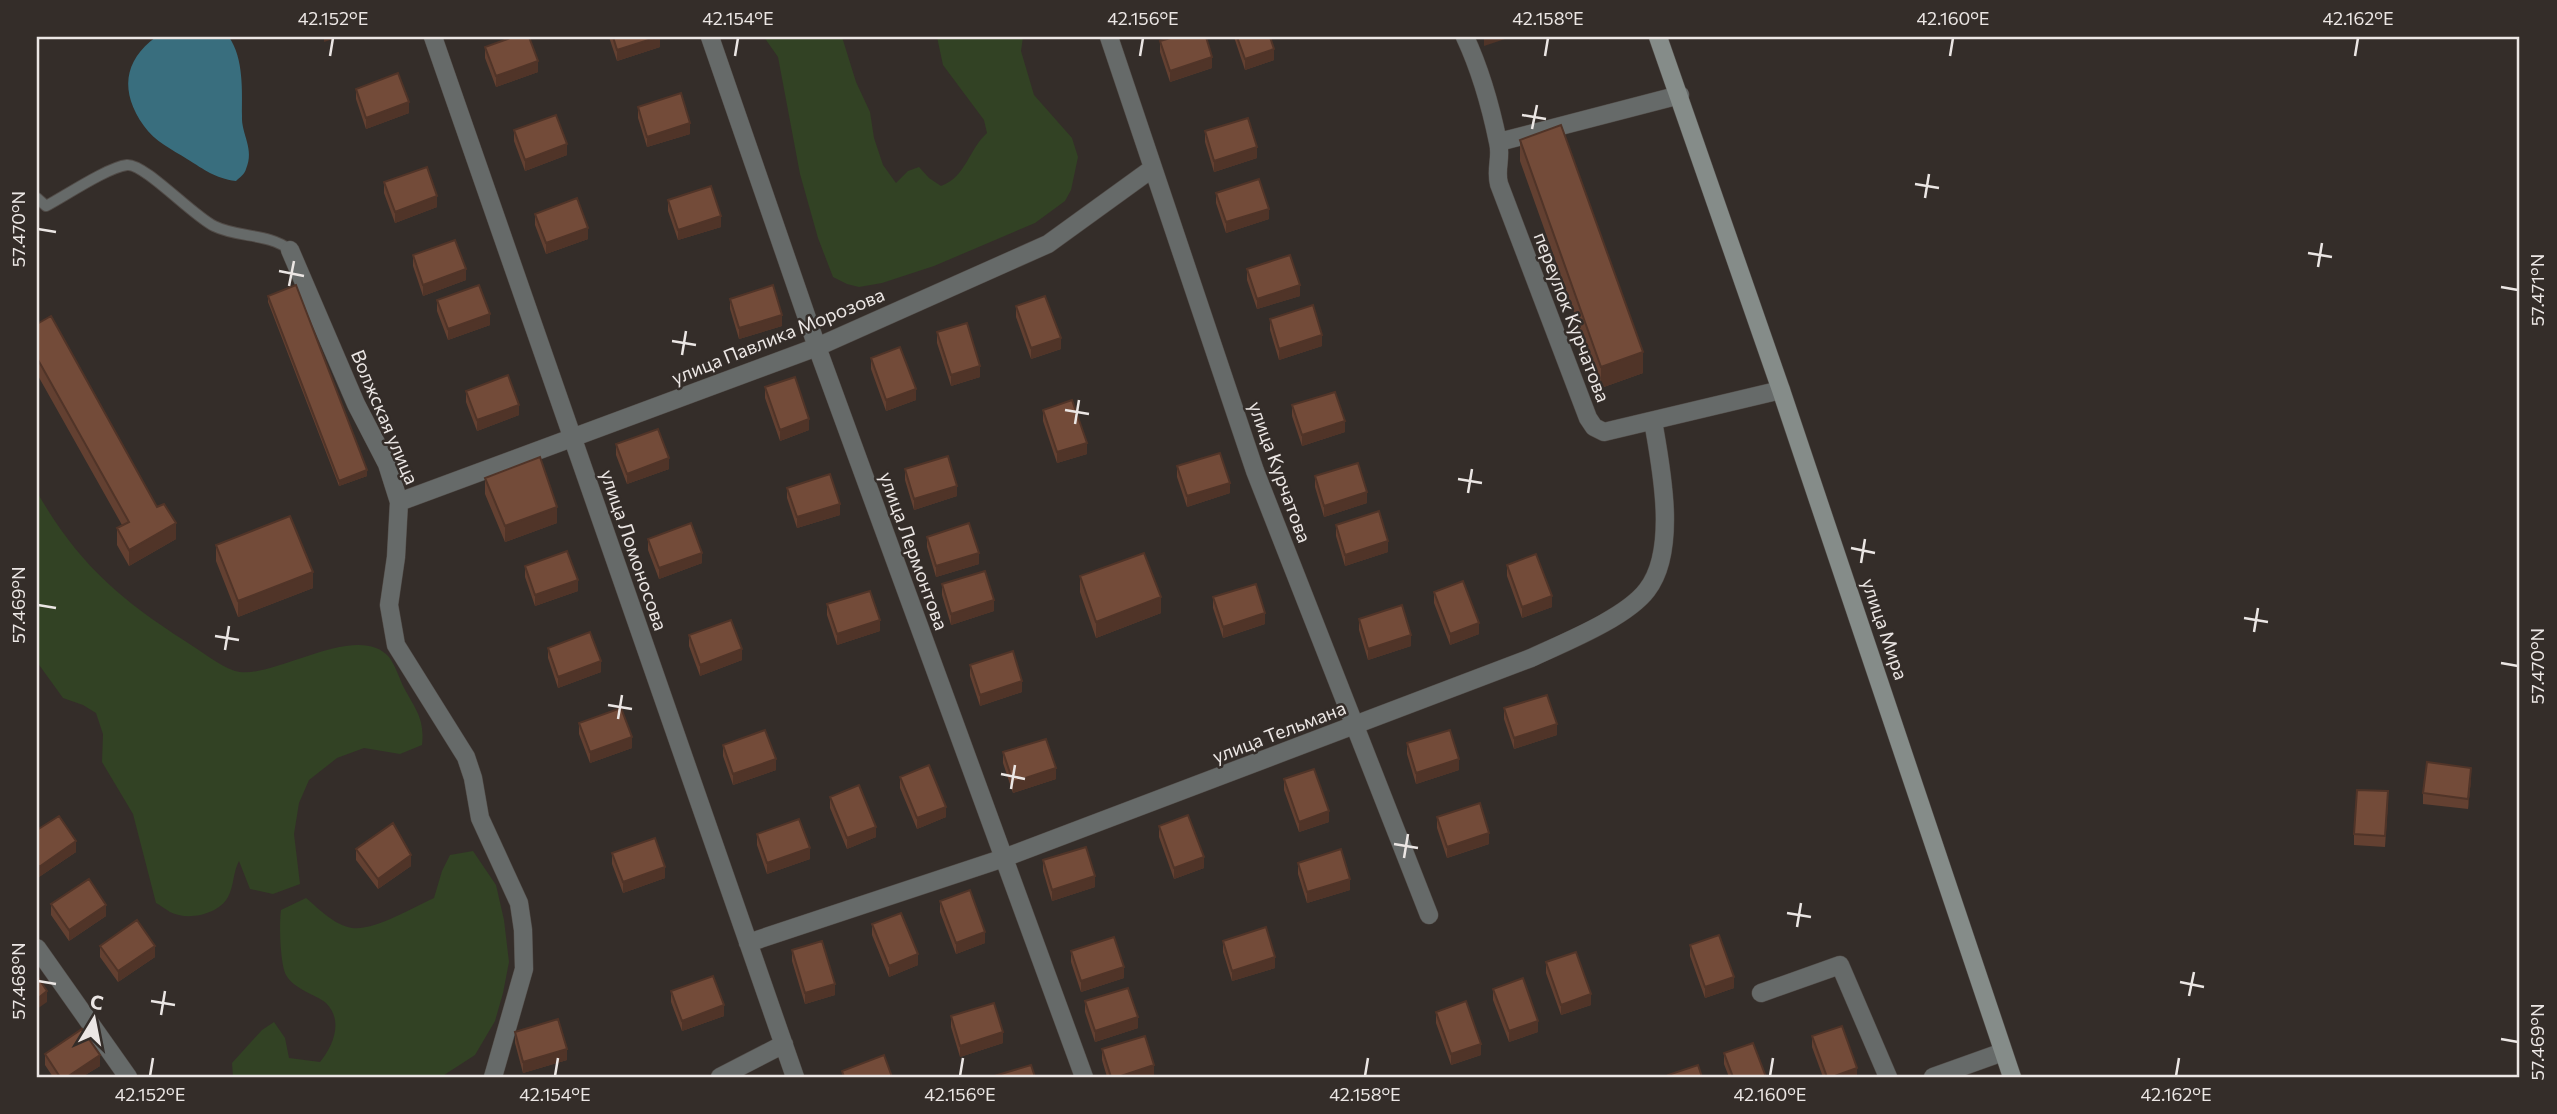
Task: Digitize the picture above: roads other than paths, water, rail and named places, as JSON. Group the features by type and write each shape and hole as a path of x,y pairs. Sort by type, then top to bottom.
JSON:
{"main road":[{"name":"улица Мира","path":"1658,37 1781,390 2012,1077"}],"street":[{"name":"улица Ломоносова","path":"433,37 795,1077"},
{"name":"улица Лермонтова","path":"710,37 817,347 1084,1077"},
{"name":"улица Курчатова","path":"1109,37 1255,471 1429,915"},
{"name":"переулок Курчатова","path":"1465,37 1499,142 1500,161 1496,171 1499,184 1588,418 1594,427 1604,432 1781,390"},
{"path":"1499,142 1680,95"},
{"name":"улица Павлика Морозова","path":"399,502 817,347 1048,244 1153,168"},
{"name":"Волжская улица","path":"290,250 356,404 387,464 399,502 396,557 389,605 396,645 466,757 474,778 480,818 519,903 524,969 493,1077"},
{"name":"улица Тельмана","path":"748,943 1004,858 1531,658 1593,628 1630,606 1647,591 1656,575 1662,550 1664,521 1662,478 1653,421"},
{"path":"37,948 128,1077"},
{"path":"1761,993 1840,965 1888,1077"},
{"path":"720,1077 784,1044"},
{"path":"1933,1077 2003,1052"}],"lane":[{"path":"37,198 41,210 111,170 135,165 197,217 216,228 282,243 290,250"}],"water":[{"path":"156,37 229,37 234,46 240,65 242,123 249,155 245,171 236,181 210,173 164,145 148,131 136,113 129,89 131,67 145,46"}]}
